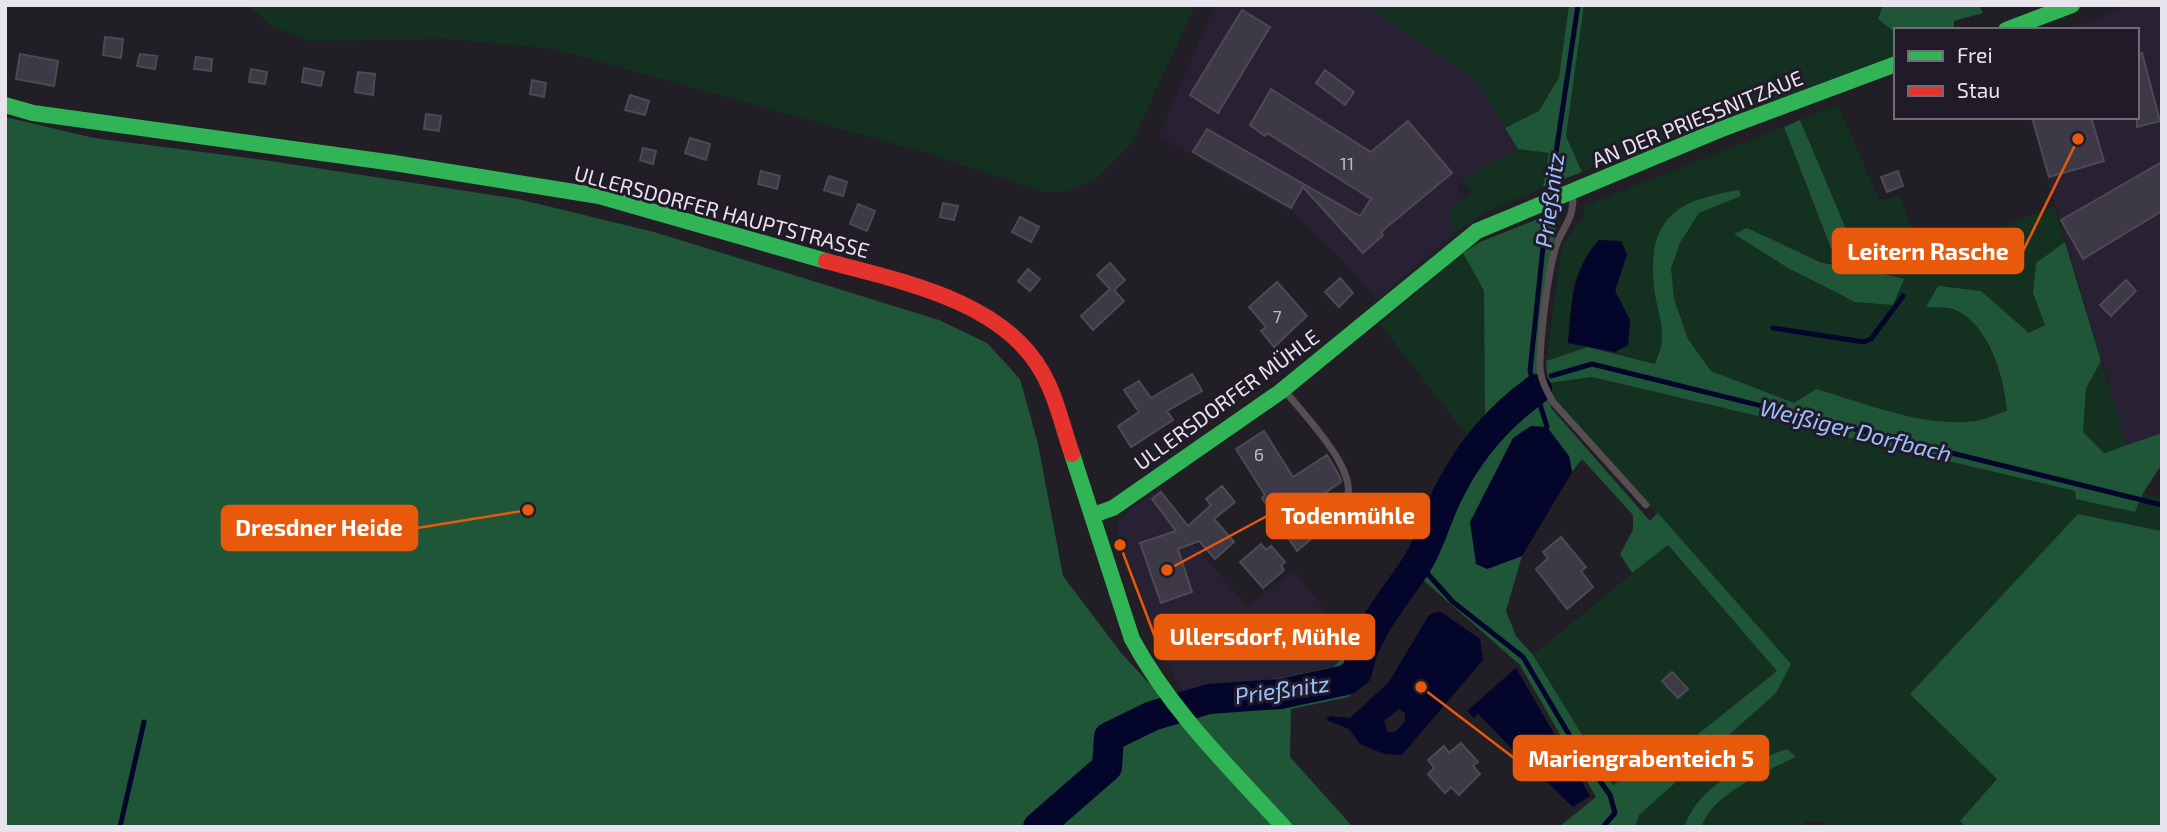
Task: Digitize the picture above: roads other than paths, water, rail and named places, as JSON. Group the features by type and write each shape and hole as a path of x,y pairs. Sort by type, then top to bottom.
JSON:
{"main road":[{"path":"2011,28 2072,5"},
{"name":"AN DER PRIESSNITZAUE","path":"1477,231 1719,130 1894,65"},
{"name":"ULLERSDORFER HAUPTSTRASSE","path":"5,105 33,113 102,124 394,163 599,196 888,278 960,304 1009,332 1042,372 1093,515 1132,639 1169,701 1284,827"},
{"name":"ULLERSDORFER MÜHLE","path":"1093,515 1113,508 1284,389 1477,231"}],"lane":[{"path":"1565,193 1573,213 1558,242 1549,288 1540,368 1542,376 1553,402 1646,505"},
{"path":"1284,389 1333,452 1349,490 1346,501 1315,521"}],"water":[{"path":"1599,240 1621,241 1627,254 1615,291 1630,320 1628,345 1615,352 1568,343 1574,288 1583,263"},
{"path":"1531,426 1547,427 1569,456 1572,472 1522,556 1487,569 1476,564 1470,522 1513,438"},
{"path":"1441,612 1480,639 1483,660 1402,755 1384,754 1360,744 1349,729 1326,720 1330,716 1350,718 1389,682 1429,615","holes":["1399,709 1405,713 1405,721 1395,732 1388,732 1384,721"]},
{"path":"1516,668 1590,796 1573,807 1526,762 1527,758 1520,757 1478,714 1474,718 1467,711"}],"waterway":[{"name":"Prießnitz","path":"1550,193 1578,5"},
{"name":"Prießnitz","path":"1547,209 1530,371 1547,427"},
{"path":"1773,328 1864,342 1871,339 1903,296"},
{"name":"Weißiger Dorfbach","path":"1551,376 1592,364 2162,505"},
{"name":"Prießnitz","path":"1038,827 1107,767 1109,737 1152,716 1209,699 1280,694 1346,680 1357,672 1373,629 1422,555 1458,475 1477,447 1499,422 1537,389"},
{"path":"1418,563 1453,602 1523,657 1580,753 1610,795 1615,813 1603,827"},
{"path":"120,827 144,722"}],"place":[{"name":"Leitern Rasche","path":"2078,139"},
{"name":"Dresdner Heide","path":"528,510"},
{"name":"Ullersdorf, Mühle","path":"1120,545"},
{"name":"Todenmühle","path":"1167,570"},
{"name":"Mariengrabenteich 5","path":"1421,687"}]}
